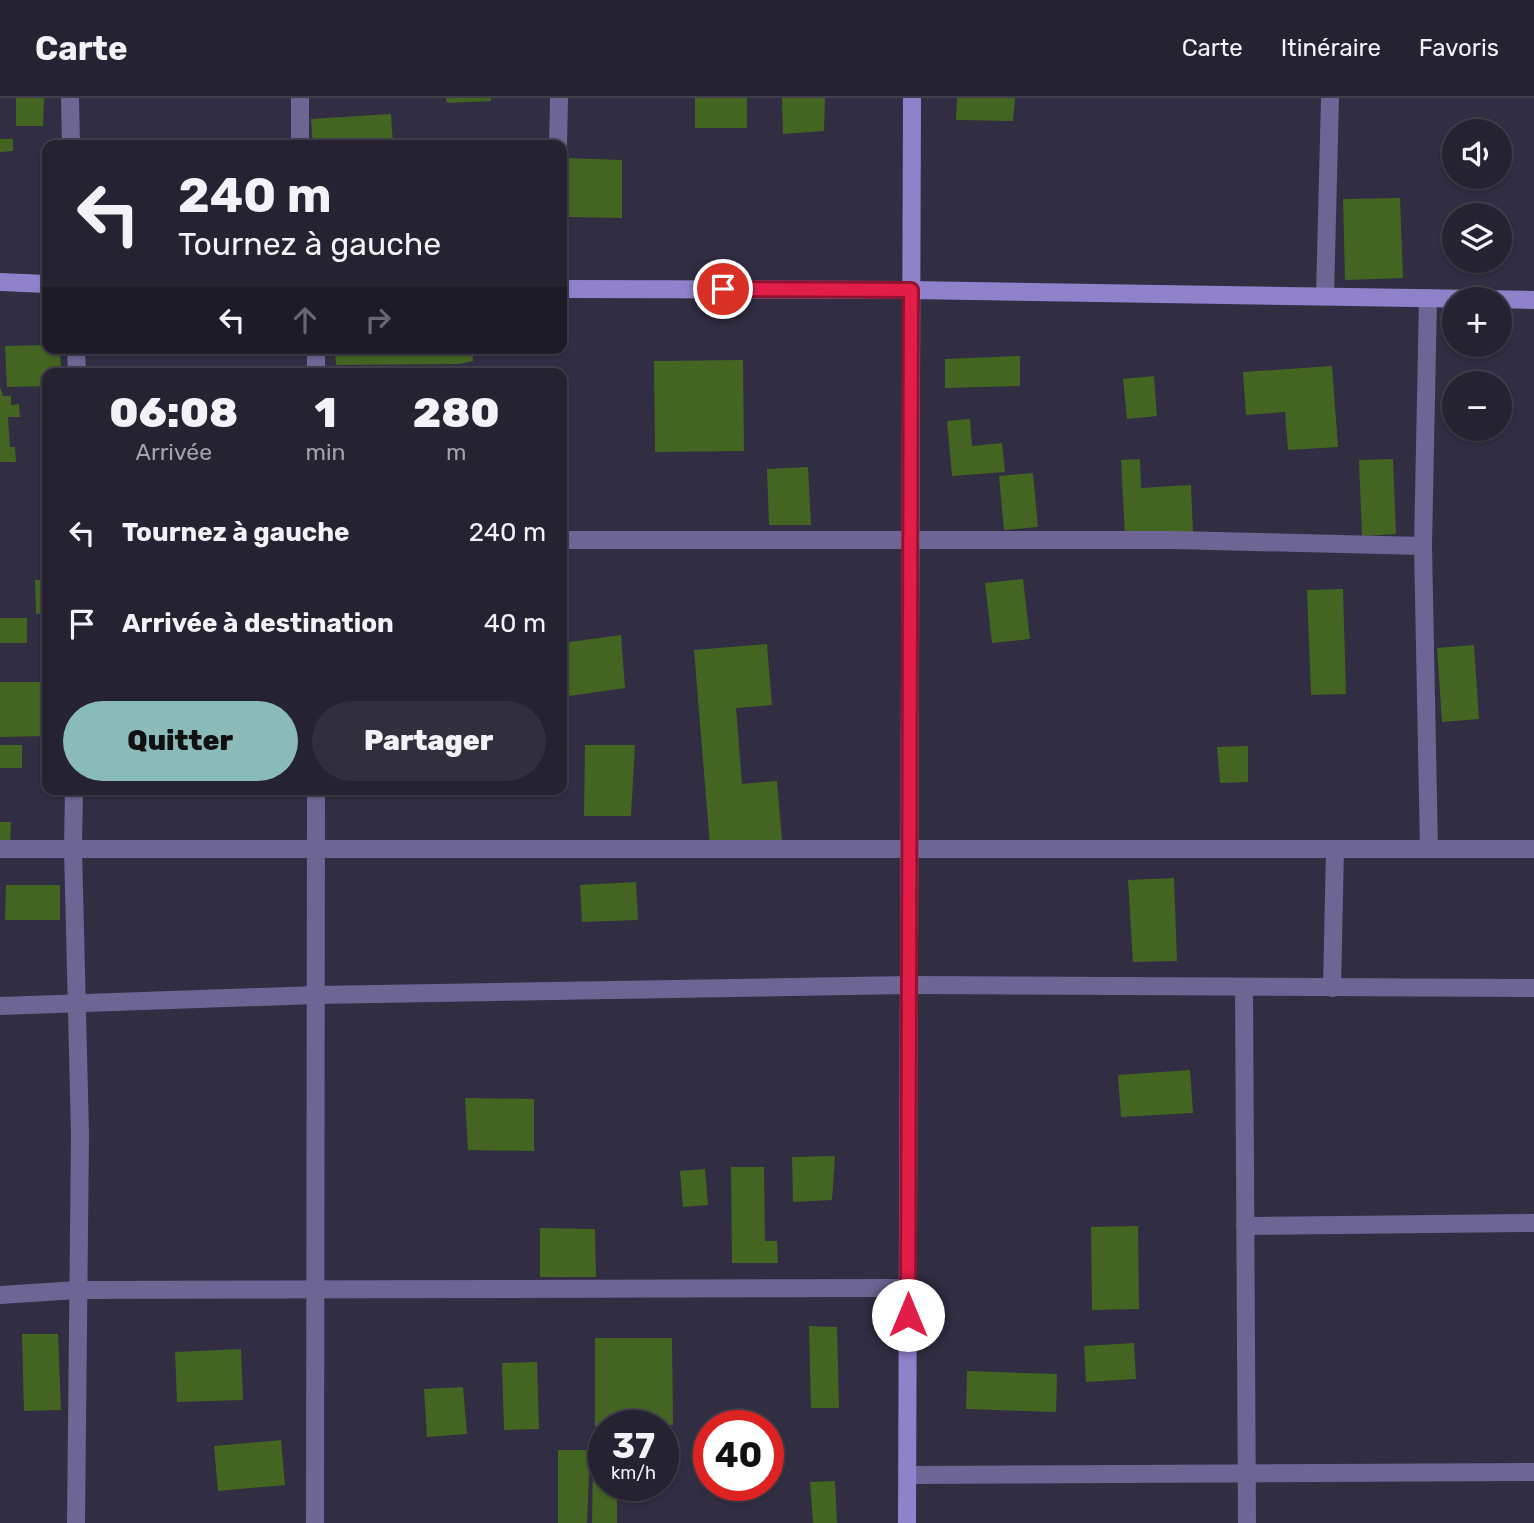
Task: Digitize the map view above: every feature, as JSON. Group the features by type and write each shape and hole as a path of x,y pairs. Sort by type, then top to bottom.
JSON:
{"street":[{"path":"70,98 71,140"},
{"path":"300,98 300,140"},
{"path":"558,140 559,98"},
{"path":"908,1523 912,98"},
{"path":"1325,296 1330,98"},
{"path":"0,282 42,285"},
{"path":"567,289 911,290 1534,300"},
{"path":"1428,298 1423,546 1429,849"},
{"path":"567,540 1185,540 1423,546"},
{"path":"74,795 80,1134 76,1523"},
{"path":"315,1523 316,795"},
{"path":"0,849 1534,849"},
{"path":"1332,988 1335,849"},
{"path":"0,1006 316,995 909,985 1534,988"},
{"path":"1244,987 1247,1523"},
{"path":"1245,1226 1534,1223"},
{"path":"0,1295 77,1290 908,1288"},
{"path":"908,1475 1534,1472"}],"building":[{"path":"16,98 44,98 43,126 16,126"},
{"path":"446,98 491,98 491,101 447,103"},
{"path":"695,98 747,98 747,128 695,128"},
{"path":"782,98 825,98 824,131 783,134"},
{"path":"957,98 1015,98 1013,121 956,120"},
{"path":"391,114 393,140 313,140 311,119"},
{"path":"0,139 13,139 13,151 0,152"},
{"path":"568,158 622,160 622,218 567,217"},
{"path":"1400,198 1403,278 1345,280 1343,199"},
{"path":"42,345 42,354 60,354 61,368 42,368 42,386 7,387 5,346"},
{"path":"335,354 472,354 473,361 459,364 336,365"},
{"path":"1020,356 1020,386 945,388 945,359"},
{"path":"743,360 744,451 655,452 654,361"},
{"path":"1332,366 1338,447 1288,450 1285,412 1246,415 1243,372"},
{"path":"1154,376 1157,416 1127,419 1123,379"},
{"path":"0,386 3,396 11,396 11,405 19,404 20,417 8,417 10,447 15,447 16,462 0,462"},
{"path":"970,419 972,446 1002,443 1005,472 952,476 947,421"},
{"path":"1140,459 1141,488 1191,485 1193,533 1125,536 1121,460"},
{"path":"1393,459 1396,534 1362,536 1359,460"},
{"path":"808,467 811,525 769,525 767,469"},
{"path":"1033,473 1038,527 1004,530 999,476"},
{"path":"1023,579 1030,639 992,643 985,583"},
{"path":"35,580 42,580 42,613 36,614"},
{"path":"1343,589 1346,694 1311,695 1307,590"},
{"path":"0,618 27,618 27,643 0,643"},
{"path":"621,635 625,688 567,696 567,642"},
{"path":"767,644 772,705 736,708 742,784 777,781 782,840 710,846 694,650"},
{"path":"1474,645 1479,719 1442,722 1437,648"},
{"path":"0,682 42,682 42,736 0,737"},
{"path":"0,745 22,745 22,768 0,768"},
{"path":"585,745 635,745 631,816 584,816"},
{"path":"1248,746 1248,782 1220,783 1217,747"},
{"path":"0,822 11,822 10,844 0,844"},
{"path":"1174,878 1177,961 1133,962 1128,880"},
{"path":"636,882 638,920 582,922 580,885"},
{"path":"6,885 60,885 60,920 5,920"},
{"path":"1190,1070 1193,1113 1121,1117 1118,1075"},
{"path":"465,1098 534,1099 534,1151 468,1150"},
{"path":"835,1156 832,1200 793,1202 792,1157"},
{"path":"731,1167 764,1167 765,1241 777,1241 778,1263 732,1263"},
{"path":"705,1169 708,1205 683,1207 680,1171"},
{"path":"1138,1226 1139,1309 1092,1310 1091,1227"},
{"path":"540,1228 595,1229 596,1277 540,1277"},
{"path":"809,1326 837,1327 839,1408 811,1408"},
{"path":"22,1334 58,1334 61,1410 24,1411"},
{"path":"595,1338 672,1338 673,1410 595,1410"},
{"path":"1134,1343 1136,1379 1086,1382 1084,1346"},
{"path":"241,1349 243,1400 177,1402 175,1352"},
{"path":"537,1362 539,1429 504,1430 502,1363"},
{"path":"967,1371 1057,1374 1056,1412 966,1409"},
{"path":"463,1387 467,1434 427,1437 424,1389"},
{"path":"281,1440 285,1485 218,1491 214,1446"},
{"path":"558,1450 588,1450 587,1523 558,1523"},
{"path":"835,1481 837,1523 813,1523 810,1482"},
{"path":"592,1501 617,1501 617,1523 592,1523"}],"route":[{"path":"723,289 911,290 908,1315"}]}
